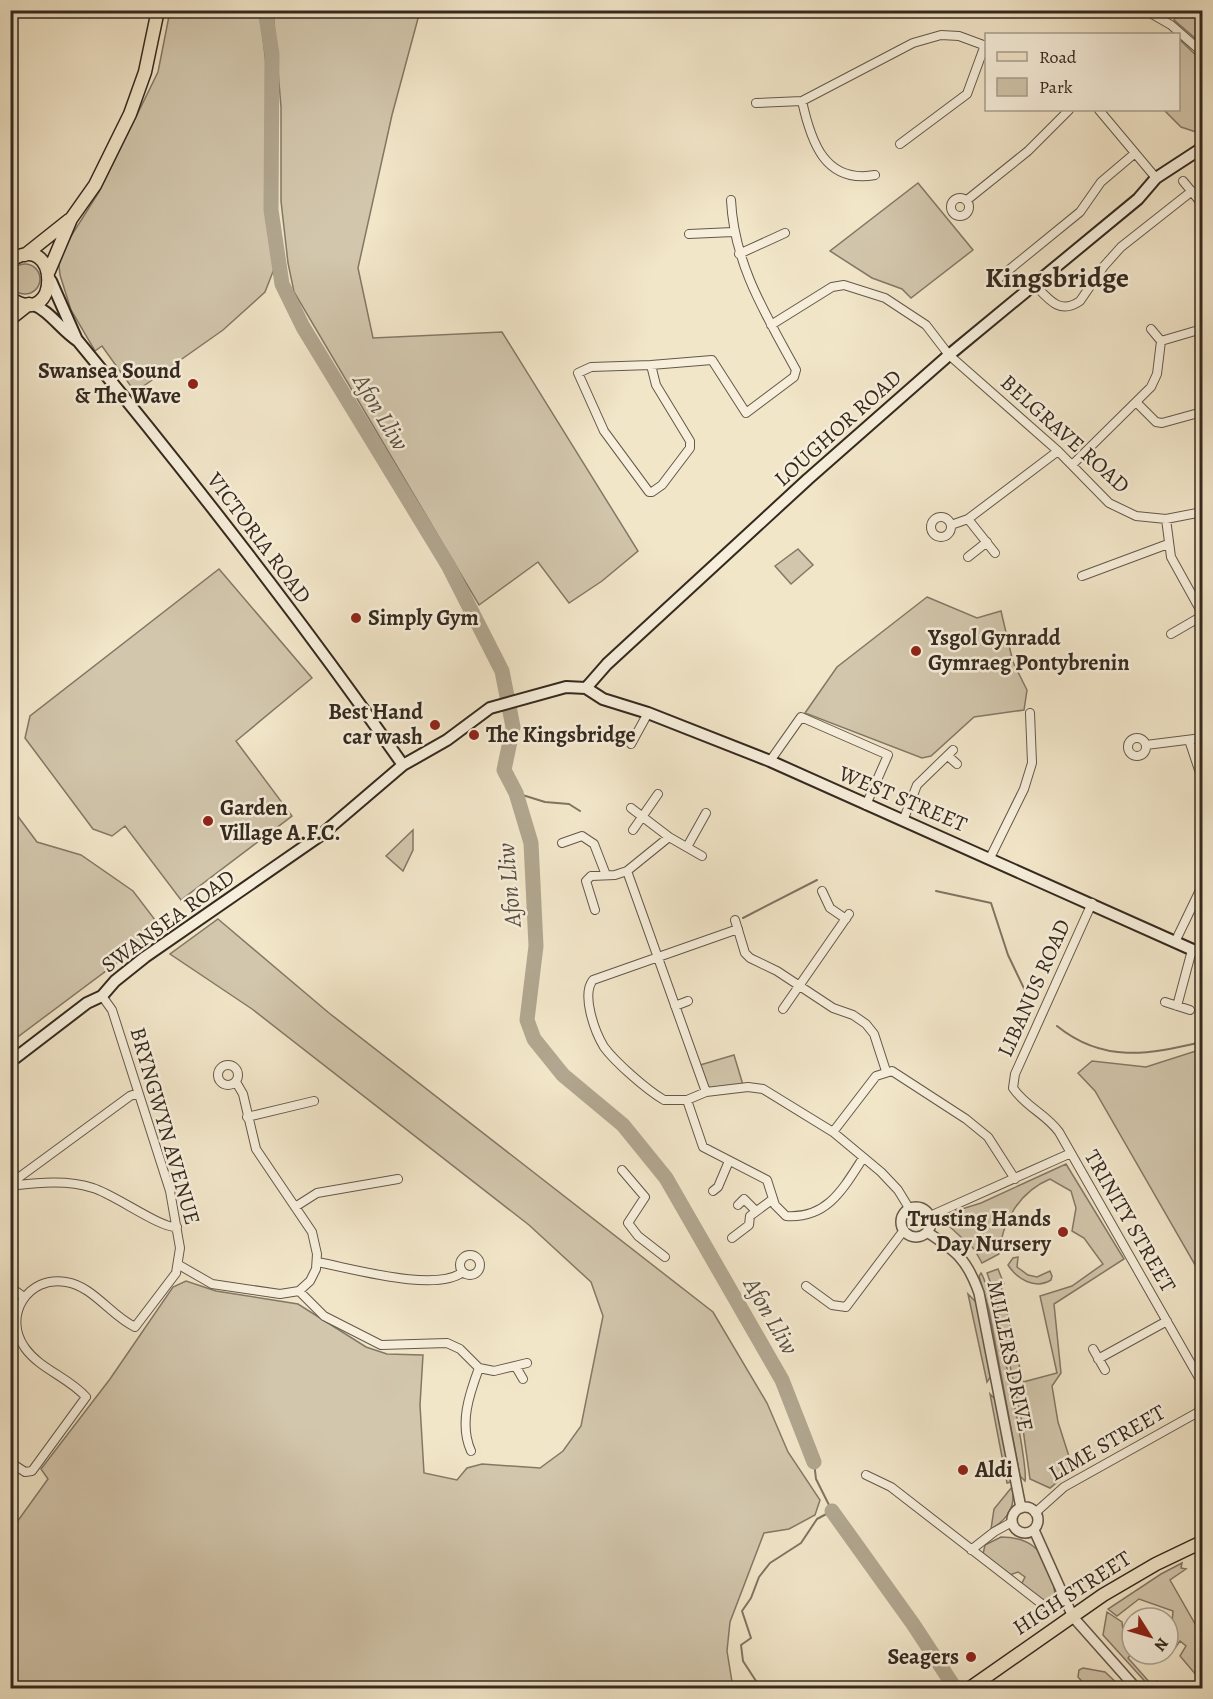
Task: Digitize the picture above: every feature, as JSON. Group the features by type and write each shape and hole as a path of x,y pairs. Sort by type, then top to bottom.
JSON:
{"main road":[{"path":"10,319 46,295 50,276 71,219 95,185 130,114 145,72 158,10"},
{"name":"LOUGHOR ROAD","path":"586,688 607,664 808,479 949,355 1138,200 1156,178 1203,148"},
{"path":"17,255 71,219"},
{"path":"17,255 40,260 50,276"},
{"name":"VICTORIA ROAD","path":"50,276 78,341 183,471 344,682 403,765"},
{"path":"10,298 19,303 30,304"},
{"name":"VICTORIA ROAD","path":"30,304 46,311 65,332 78,341"},
{"name":"SWANSEA ROAD","path":"10,1062 87,1003 102,996 114,981 321,835 403,765 447,740 490,708 566,687 586,688"},
{"name":"WEST STREET","path":"586,688 603,699 648,713 770,761 1092,903 1197,952"},
{"name":"HIGH STREET","path":"970,1688 1103,1595 1156,1564 1203,1542"}],"street":[{"path":"1145,10 1180,33"},
{"path":"1180,33 1203,52"},
{"path":"756,103 802,101 913,42 941,35 959,36 985,45"},
{"path":"900,144 967,94 985,48"},
{"path":"802,101 808,130 831,167 851,177 875,175"},
{"path":"967,200 1028,152 1068,111"},
{"path":"1100,111 1156,178"},
{"path":"999,278 1080,212 1101,182 1134,154"},
{"path":"1183,181 1203,204"},
{"path":"1035,285 1056,305 1067,307 1075,305 1121,247 1192,191"},
{"path":"651,365 656,385 690,441 690,448 662,485 649,492 604,431 578,374 591,367 712,360 746,413 794,377 796,370 771,325 739,254 733,232 730,200"},
{"path":"689,234 733,232"},
{"path":"739,254 785,233"},
{"path":"1007,273 1014,281"},
{"name":"BELGRAVE ROAD","path":"771,325 832,287 844,285 885,298 926,325 949,355 1058,451 1109,503 1137,516 1166,519 1203,512"},
{"path":"1072,465 1151,387 1157,374 1161,341 1151,329"},
{"path":"1161,341 1203,329"},
{"path":"1137,403 1156,422 1162,423 1203,412"},
{"path":"951,525 968,519 1058,451"},
{"path":"968,519 996,553"},
{"path":"1166,519 1168,544 1175,567 1203,614 1171,634"},
{"path":"968,557 987,542"},
{"path":"1082,576 1168,544"},
{"path":"631,744 648,713"},
{"path":"990,858 1024,789 1032,763 1030,713"},
{"path":"770,761 801,717 888,755 866,805"},
{"path":"1146,746 1203,738"},
{"path":"1189,740 1203,779"},
{"path":"903,821 917,785 951,753 957,764"},
{"path":"633,830 658,794"},
{"path":"631,808 669,837 702,856"},
{"path":"687,847 706,813"},
{"path":"562,843 582,836 594,844 606,875"},
{"path":"595,910 586,881 595,874 606,875 627,871 669,837"},
{"path":"627,871 706,1092"},
{"path":"1175,942 1203,886"},
{"path":"783,1009 847,916 830,908 822,891"},
{"name":"LIBANUS ROAD","path":"1013,1088 1014,1074 1092,903"},
{"path":"735,920 745,953 750,958 777,971 833,1008 853,1015 866,1024 874,1034 886,1071"},
{"path":"738,929 613,971 593,980 588,993 589,1005 600,1038 613,1056 664,1100 687,1100 706,1092 748,1087 763,1089 833,1132 890,1181 909,1208"},
{"path":"1177,1006 1197,952"},
{"name":"BRYNGWYN AVENUE","path":"102,996 112,1010 170,1191 177,1227 179,1265"},
{"path":"675,1006 688,1001"},
{"path":"1165,1002 1190,1010"},
{"path":"833,1132 876,1076 886,1071 898,1074 982,1132 999,1152 1015,1179"},
{"path":"10,1462 25,1472 32,1471 86,1396 36,1360 23,1345 18,1334 16,1320 24,1297 42,1283 66,1281 78,1285 135,1327 171,1282 179,1265 201,1280 228,1287 280,1294 299,1291 310,1281 317,1262 312,1232 256,1149 241,1089 236,1082"},
{"name":"TRINITY STREET","path":"1013,1088 1021,1100 1049,1118 1203,1383"},
{"path":"11,1183 130,1096 138,1093"},
{"path":"687,1100 704,1147 767,1180 775,1205 786,1216 800,1217 822,1210 834,1201 863,1158"},
{"path":"247,1117 314,1101"},
{"path":"930,1216 1071,1153"},
{"path":"713,1191 718,1187 729,1161"},
{"path":"622,1170 645,1197 628,1223 638,1236 665,1257"},
{"path":"295,1207 317,1193 385,1175 398,1179"},
{"path":"11,1183 18,1185 56,1183 92,1187 123,1201 166,1227 177,1227"},
{"path":"738,1205 744,1199 756,1211"},
{"path":"732,1238 749,1225 750,1216 773,1199"},
{"path":"903,1230 915,1236 927,1232 931,1224 930,1216 919,1207 909,1208"},
{"path":"806,1286 832,1305 846,1307 903,1230 901,1220 909,1208"},
{"name":"MILLERS DRIVE","path":"927,1232 956,1251 966,1263 979,1293 1021,1508"},
{"path":"317,1262 421,1280 446,1280 463,1272"},
{"path":"10,1287 24,1297"},
{"path":"299,1291 324,1316 381,1345 447,1343 460,1350 479,1368 494,1371 526,1363"},
{"path":"1098,1359 1167,1321"},
{"path":"1093,1349 1104,1370"},
{"path":"516,1367 523,1379"},
{"path":"471,1451 464,1443 466,1413 479,1368"},
{"name":"LIME STREET","path":"1035,1513 1064,1487 1203,1410"},
{"path":"866,1475 891,1487 1047,1608"},
{"path":"971,1550 994,1532 1012,1522 1015,1512 1021,1508 1028,1508 1035,1513 1037,1523 1034,1530 1027,1533 1019,1532 1012,1522"},
{"path":"1034,1530 1073,1617 1136,1689"}],"green space":[{"path":"170,11 260,11 268,82 267,177 274,269 265,292 223,330 135,392 102,346 95,351 71,310 60,275 58,257 99,192 158,72"},
{"path":"273,11 420,11 392,115 358,268 373,338 502,332 638,551 602,581 569,603 538,562 479,605 294,292 288,263 281,201 281,107"},
{"path":"1179,11 1202,11 1202,44 1174,20"},
{"path":"1180,40 1202,61 1202,134 1181,127 1165,111 1180,111"},
{"path":"918,183 973,250 911,298 902,289 872,278 830,251"},
{"path":"25,264 36,268 40,279 36,290 25,294 14,290 10,279 14,268"},
{"path":"798,549 813,565 791,584 775,566"},
{"path":"219,569 312,678 236,741 292,816 181,900 125,826 112,836 93,829 25,738 30,716"},
{"name":"Ysgol Gynradd Gymraeg Pontybrenin","path":"927,597 977,618 1001,611 1013,662 1027,690 1024,710 974,717 931,756 922,758 805,713 837,667"},
{"path":"11,807 37,842 81,855 133,891 162,929 11,1042"},
{"path":"413,830 413,850 403,871 386,856"},
{"path":"218,919 329,1013 713,1312 767,1403 788,1452 820,1500 815,1515 789,1529 764,1533 730,1622 727,1651 733,1688 11,1688 11,1518 17,1522 48,1479 41,1469 110,1379 173,1287 186,1281 216,1291 298,1304 366,1347 387,1354 423,1355 420,1405 424,1473 457,1480 467,1468 482,1464 540,1468 563,1451 581,1426 603,1316 591,1282 529,1225 252,1009 170,954"},
{"path":"1202,1049 1202,1277 1095,1091 1078,1073 1092,1061 1146,1067"},
{"path":"734,1055 743,1085 708,1090 700,1065"},
{"path":"1066,1164 1124,1259 1054,1304 1061,1373 1052,1386 1058,1422 1073,1469 1050,1488 1030,1479 1022,1422 995,1295 987,1273 998,1269 1004,1284 1001,1286 1023,1382 1057,1373 1040,1296 1072,1286 1103,1264 1084,1238 1072,1231 1076,1208 1071,1191 1050,1179 1021,1200 1008,1220 999,1254 982,1263 974,1249 950,1227 949,1213 981,1203"},
{"path":"1018,1257 1017,1267 1028,1275 1037,1277 1050,1271 1051,1280 1039,1284 1021,1279 1008,1265 1013,1258"},
{"path":"981,1273 993,1309 1009,1376 1025,1468 1025,1481 1020,1476 989,1310 979,1276"},
{"path":"968,1294 977,1303 991,1376 987,1382"},
{"path":"990,1394 997,1401 1011,1482 1007,1483"},
{"path":"1012,1487 1013,1501 1009,1512 991,1529 994,1509"},
{"path":"1001,1537 1022,1540 1038,1551 1051,1575 1055,1593 1053,1608 1023,1586 1025,1577 1018,1572 1010,1575 983,1554 985,1545"},
{"path":"1182,1563 1181,1568 1186,1569 1170,1580 1202,1636 1202,1682 1180,1656 1186,1646 1180,1641 1180,1606 1159,1606 1139,1599 1130,1606 1120,1606 1120,1614 1117,1616 1108,1609"},
{"path":"1107,1612 1120,1621 1120,1654 1103,1635"},
{"path":"1131,1666 1135,1666 1152,1685 1157,1681 1160,1686 1151,1688"},
{"path":"1083,1668 1105,1672 1122,1688 1088,1688 1078,1677 1079,1670"}],"waterway":[{"name":"Afon Lliw","path":"265,10 272,54 271,210 282,284 303,327 448,565 502,671 513,727 504,770 516,793 531,843 536,946 527,1020 534,1039 563,1075 623,1125 666,1178 782,1380 814,1462"},
{"path":"516,793 545,802 569,804 580,811"},
{"path":"743,918 817,880"},
{"path":"936,891 991,903 1008,955 1031,1003"},
{"path":"1057,1026 1092,1046 1127,1053 1164,1050 1202,1042"},
{"path":"751,1688 756,1681 743,1661 741,1645 751,1638 742,1611 751,1598 759,1577 770,1563 801,1543 817,1519 832,1511 816,1479 814,1462"},
{"name":"Afon Lliw","path":"832,1511 913,1624 955,1688"}],"place":[{"name":"Swansea Sound & The Wave","path":"193,384"},
{"name":"Simply Gym","path":"356,618"},
{"name":"Ysgol Gynradd Gymraeg Pontybrenin","path":"916,651"},
{"name":"Best Hand car wash","path":"435,725"},
{"name":"The Kingsbridge","path":"474,735"},
{"name":"Garden Village A.F.C.","path":"208,821"},
{"name":"Trusting Hands Day Nursery","path":"1063,1232"},
{"name":"Aldi","path":"963,1470"},
{"name":"Seagers","path":"971,1657"}],"district":[{"name":"Kingsbridge","path":"1057,278"}]}
